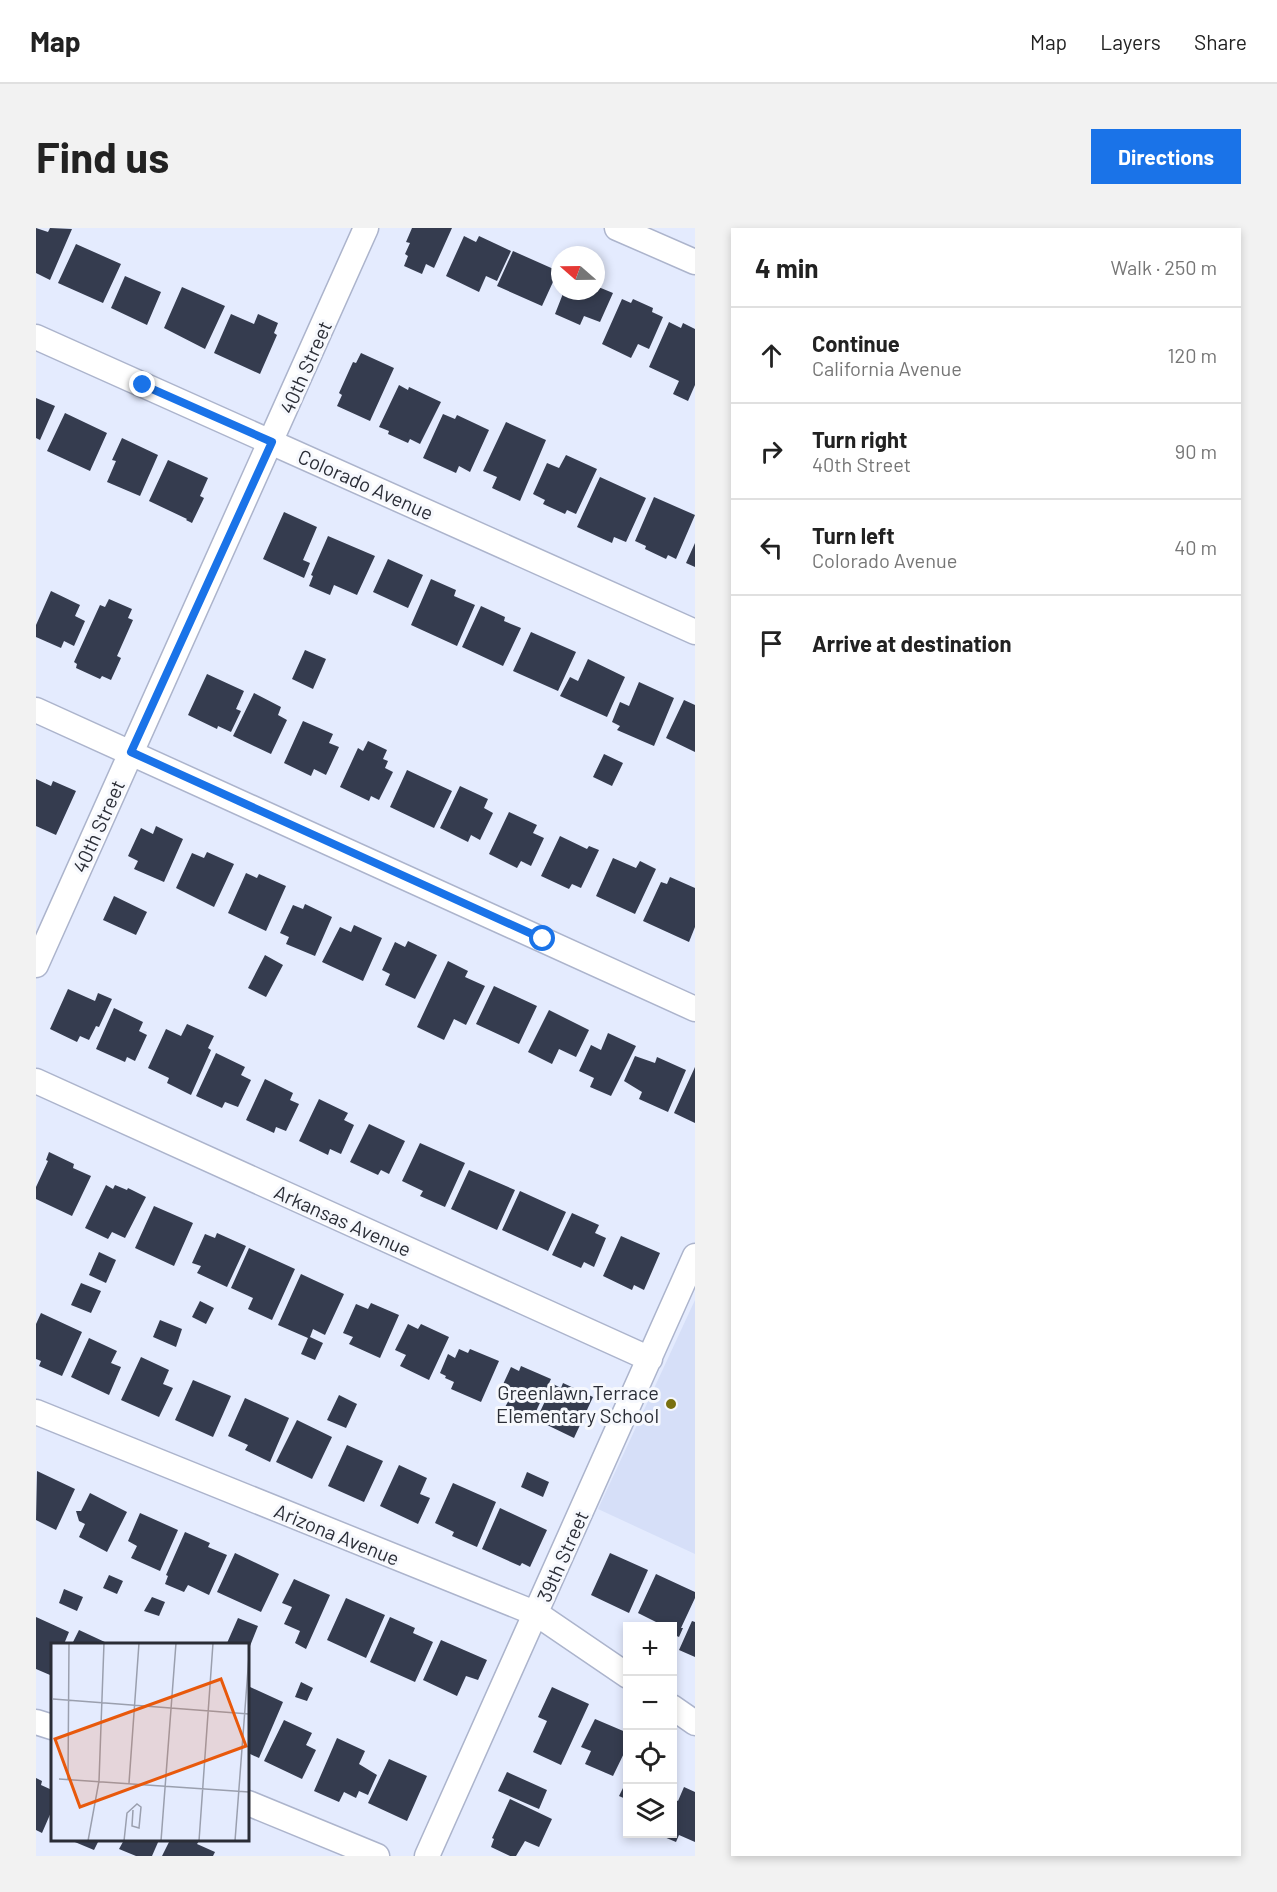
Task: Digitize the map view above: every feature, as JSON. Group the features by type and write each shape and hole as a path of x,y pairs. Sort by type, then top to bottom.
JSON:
{"street":[{"name":"40th Street","path":"36,965 366,228"},
{"path":"618,228 695,262"},
{"name":"Colorado Avenue","path":"36,337 695,632"},
{"path":"36,710 695,1009"},
{"name":"Arkansas Avenue","path":"36,1081 650,1359"},
{"name":"39th Street","path":"427,1856 695,1256"},
{"name":"Arizona Avenue","path":"36,1412 537,1614 623,1673"},
{"path":"677,1710 695,1723"},
{"path":"36,1722 51,1727"},
{"path":"249,1803 377,1856"}],"shaded area":[{"name":"Greenlawn Terrace Elementary School","path":"695,1300 695,1554 598,1509"}],"building":[{"path":"36,228 48,232 50,228 72,229 50,280 36,273"},
{"path":"412,228 452,228 434,268 426,264 422,274 404,266 408,256 405,254 410,243 406,242"},
{"path":"464,236 476,242 479,236 511,251 497,281 486,276 479,292 446,276"},
{"path":"76,244 121,264 103,303 58,283"},
{"path":"513,251 551,268 551,286 542,306 497,286"},
{"path":"125,276 161,292 147,325 111,308"},
{"path":"182,287 225,306 205,349 164,328"},
{"path":"605,290 613,293 600,322 584,316 580,325 555,314 560,300 605,300"},
{"path":"622,299 631,303 633,299 653,308 652,312 663,317 649,349 638,344 631,358 602,344"},
{"path":"231,314 254,324 258,314 278,323 274,333 277,335 260,374 214,353"},
{"path":"669,322 681,328 683,323 695,329 695,385 688,401 673,394 679,381 649,367"},
{"path":"361,353 394,368 370,421 337,406 342,395 339,393 353,362 356,363"},
{"path":"399,385 408,390 409,387 441,402 420,444 410,439 408,443 379,427"},
{"path":"36,398 55,406 40,440 36,438"},
{"path":"65,413 107,433 90,471 47,451"},
{"path":"443,414 455,419 457,415 489,430 470,472 459,466 456,473 423,458"},
{"path":"506,422 546,440 520,501 492,488 497,477 483,471"},
{"path":"122,438 158,455 140,496 107,482 116,461 112,460"},
{"path":"566,455 597,469 576,514 567,510 565,514 543,504 545,500 533,494 547,463 559,468"},
{"path":"168,460 208,478 200,496 204,498 192,523 149,501"},
{"path":"600,477 646,498 626,542 614,537 612,543 577,527"},
{"path":"654,497 695,515 676,559 668,555 666,559 645,549 646,546 635,541"},
{"path":"284,512 317,527 303,560 310,563 304,578 263,559"},
{"path":"328,536 375,556 357,595 334,585 330,595 309,586 313,576 311,575"},
{"path":"695,543 695,567 686,563"},
{"path":"388,559 423,575 408,608 373,592"},
{"path":"431,579 456,590 454,596 475,605 457,646 411,625"},
{"path":"51,591 80,605 75,616 85,621 74,646 64,641 61,648 36,637 36,625"},
{"path":"109,599 132,609 128,618 133,620 117,656 121,658 111,680 102,676 100,679 76,668 77,664 74,662 100,605 105,607"},
{"path":"481,606 505,617 504,621 521,628 503,666 462,647"},
{"path":"531,632 576,652 558,691 513,671"},
{"path":"305,650 326,659 313,689 292,679"},
{"path":"588,659 625,677 607,717 560,696 570,677 578,681"},
{"path":"207,674 244,691 236,709 241,711 231,732 218,726 217,729 188,715"},
{"path":"639,682 674,698 654,746 617,730 620,726 612,722 620,702 629,706"},
{"path":"254,693 281,707 278,715 287,720 271,754 233,736"},
{"path":"684,700 695,705 695,752 666,738"},
{"path":"303,721 333,734 329,743 339,747 326,775 314,769 311,776 284,763"},
{"path":"368,741 387,750 383,759 388,761 385,768 393,772 379,800 371,796 369,801 340,787 358,748 363,751"},
{"path":"604,754 623,763 612,786 593,777"},
{"path":"407,770 452,791 434,828 390,807"},
{"path":"36,779 51,786 53,781 76,791 56,835 36,826"},
{"path":"460,786 488,799 484,808 493,813 480,840 471,835 468,842 440,828"},
{"path":"509,812 537,825 533,833 544,838 531,866 521,861 517,868 489,854"},
{"path":"156,826 183,839 164,882 134,869 138,861 128,856 141,828 153,834"},
{"path":"560,836 587,849 589,846 599,850 581,888 572,884 569,889 541,876"},
{"path":"207,852 234,864 214,907 176,888 192,853 204,858"},
{"path":"613,858 636,868 640,861 656,869 635,914 596,896"},
{"path":"246,873 257,878 259,874 286,886 266,931 228,913"},
{"path":"670,877 695,888 695,927 689,942 643,921 661,882 667,884"},
{"path":"114,896 147,912 136,935 103,920"},
{"path":"305,904 332,917 315,956 286,944 289,937 280,933 293,905 303,909"},
{"path":"354,925 382,938 363,981 322,962 340,927 351,932"},
{"path":"408,941 437,955 415,999 385,985 390,974 382,970 395,942 405,947"},
{"path":"265,955 283,965 266,997 248,988"},
{"path":"448,961 468,971 465,977 485,986 466,1025 454,1019 444,1040 417,1027"},
{"path":"494,986 537,1006 519,1044 476,1024"},
{"path":"68,989 95,1001 98,993 112,999 99,1027 96,1026 89,1040 80,1036 77,1042 50,1029"},
{"path":"114,1008 143,1022 139,1031 147,1035 135,1061 127,1057 125,1062 96,1049"},
{"path":"549,1010 589,1030 576,1057 559,1049 552,1064 528,1052"},
{"path":"187,1024 214,1036 208,1048 211,1050 191,1095 167,1083 169,1078 148,1068 166,1029 181,1036"},
{"path":"608,1033 636,1046 611,1096 590,1087 594,1078 579,1071 591,1045 601,1050"},
{"path":"216,1053 245,1067 241,1075 251,1080 238,1107 225,1102 222,1108 196,1096"},
{"path":"635,1056 655,1063 657,1057 686,1070 668,1112 639,1099 642,1092 624,1081"},
{"path":"695,1067 695,1123 674,1113"},
{"path":"265,1079 293,1093 290,1100 299,1104 286,1131 276,1127 274,1133 246,1120"},
{"path":"319,1099 348,1113 344,1120 354,1125 341,1154 330,1149 328,1155 299,1141"},
{"path":"369,1124 405,1141 389,1174 381,1170 378,1175 350,1162"},
{"path":"420,1143 465,1163 445,1207 420,1196 423,1191 402,1181"},
{"path":"49,1152 74,1164 73,1168 91,1176 72,1216 36,1199 36,1187 48,1161 46,1160"},
{"path":"469,1170 515,1190 497,1230 451,1209"},
{"path":"106,1185 113,1189 115,1185 127,1190 128,1188 146,1197 125,1238 112,1232 108,1239 85,1228"},
{"path":"520,1191 566,1212 548,1251 502,1230"},
{"path":"154,1206 193,1223 174,1266 135,1248"},
{"path":"572,1213 599,1225 595,1233 606,1238 594,1267 584,1262 581,1268 552,1255"},
{"path":"217,1233 246,1246 227,1287 197,1273 201,1266 192,1263 205,1234 215,1238"},
{"path":"621,1236 660,1253 644,1290 634,1285 632,1290 603,1276"},
{"path":"249,1248 295,1269 272,1320 248,1309 253,1298 231,1288"},
{"path":"99,1252 116,1260 106,1283 89,1275"},
{"path":"301,1274 344,1294 325,1335 313,1329 310,1337 323,1343 315,1360 301,1354 308,1338 278,1325"},
{"path":"81,1283 101,1291 91,1313 71,1305"},
{"path":"200,1301 214,1308 206,1324 192,1317"},
{"path":"371,1303 399,1315 380,1358 349,1344 353,1337 343,1333 356,1304 368,1309"},
{"path":"41,1313 82,1332 62,1376 39,1366 41,1361 36,1359 36,1324"},
{"path":"160,1320 182,1329 176,1347 153,1337"},
{"path":"408,1324 418,1329 421,1324 449,1337 429,1380 400,1366 406,1355 395,1350"},
{"path":"89,1338 117,1351 111,1363 121,1367 109,1395 71,1377"},
{"path":"459,1349 468,1353 470,1349 499,1361 481,1402 451,1389 454,1382 440,1373 448,1354 455,1358"},
{"path":"141,1357 169,1370 163,1384 173,1388 159,1417 121,1400"},
{"path":"521,1366 551,1379 532,1420 504,1409 510,1398 499,1393 511,1367 519,1371"},
{"path":"193,1380 231,1396 213,1437 175,1420"},
{"path":"563,1383 593,1397 574,1438 545,1424 548,1418 539,1414 553,1384 561,1388"},
{"path":"339,1395 357,1404 346,1428 327,1420"},
{"path":"245,1398 289,1418 270,1462 245,1450 248,1445 228,1436"},
{"path":"297,1420 332,1437 312,1479 276,1462"},
{"path":"347,1445 383,1461 364,1502 328,1486"},
{"path":"399,1465 427,1478 420,1494 430,1498 418,1524 380,1506"},
{"path":"37,1471 75,1489 56,1530 36,1520"},
{"path":"527,1472 549,1482 543,1497 521,1487"},
{"path":"453,1483 496,1502 477,1547 452,1536 454,1532 435,1523"},
{"path":"90,1493 127,1512 107,1552 79,1537 85,1524 79,1521 76,1511 81,1511"},
{"path":"500,1508 547,1530 530,1567 522,1563 520,1566 482,1549"},
{"path":"140,1513 178,1530 160,1571 131,1558 137,1546 128,1541"},
{"path":"185,1532 210,1543 208,1547 227,1555 209,1595 188,1585 184,1592 165,1584 168,1576 166,1575"},
{"path":"235,1553 279,1574 261,1612 217,1592"},
{"path":"610,1553 648,1570 629,1613 591,1595"},
{"path":"656,1574 695,1592 695,1598 679,1637 677,1636 677,1622 656,1622 638,1613"},
{"path":"109,1575 123,1581 117,1594 103,1588"},
{"path":"294,1579 330,1595 306,1649 295,1643 300,1631 284,1624 292,1607 282,1603"},
{"path":"64,1589 83,1597 77,1611 59,1603"},
{"path":"152,1597 165,1602 159,1616 144,1611"},
{"path":"346,1598 385,1615 366,1658 327,1640"},
{"path":"36,1617 69,1632 64,1643 51,1643 50,1675 36,1669"},
{"path":"390,1617 415,1628 413,1633 433,1642 415,1682 370,1662"},
{"path":"238,1618 258,1626 249,1648 249,1643 227,1643"},
{"path":"692,1621 695,1622 695,1657 679,1650"},
{"path":"79,1630 107,1643 72,1643"},
{"path":"441,1640 487,1660 478,1680 466,1676 457,1696 423,1680"},
{"path":"301,1682 313,1688 307,1701 295,1697"},
{"path":"249,1686 283,1702 259,1758 249,1753"},
{"path":"552,1687 589,1704 561,1765 533,1752 547,1721 538,1717"},
{"path":"595,1719 623,1731 623,1755 613,1776 585,1764 591,1751 581,1747"},
{"path":"284,1720 312,1733 306,1745 316,1750 302,1779 264,1761"},
{"path":"337,1738 365,1751 359,1764 377,1775 368,1795 359,1791 356,1798 344,1792 339,1802 314,1791"},
{"path":"389,1759 427,1776 407,1821 368,1803"},
{"path":"507,1772 547,1790 539,1809 498,1791"},
{"path":"36,1778 42,1781 41,1785 51,1790 51,1812 42,1833 36,1830"},
{"path":"684,1787 695,1792 695,1842 679,1835 676,1842 666,1838 677,1838 678,1801"},
{"path":"510,1799 552,1819 539,1847 525,1841 516,1856 510,1856 491,1847 494,1839 492,1838"},
{"path":"72,1841 98,1841 94,1850"},
{"path":"123,1841 159,1841 152,1856 136,1856 119,1849"},
{"path":"170,1841 199,1841 197,1844 215,1852 213,1856 162,1856"}],"place":[{"name":"Greenlawn Terrace Elementary School","path":"671,1404"}],"route":[{"path":"143,385 272,442 131,752 543,939"}]}
